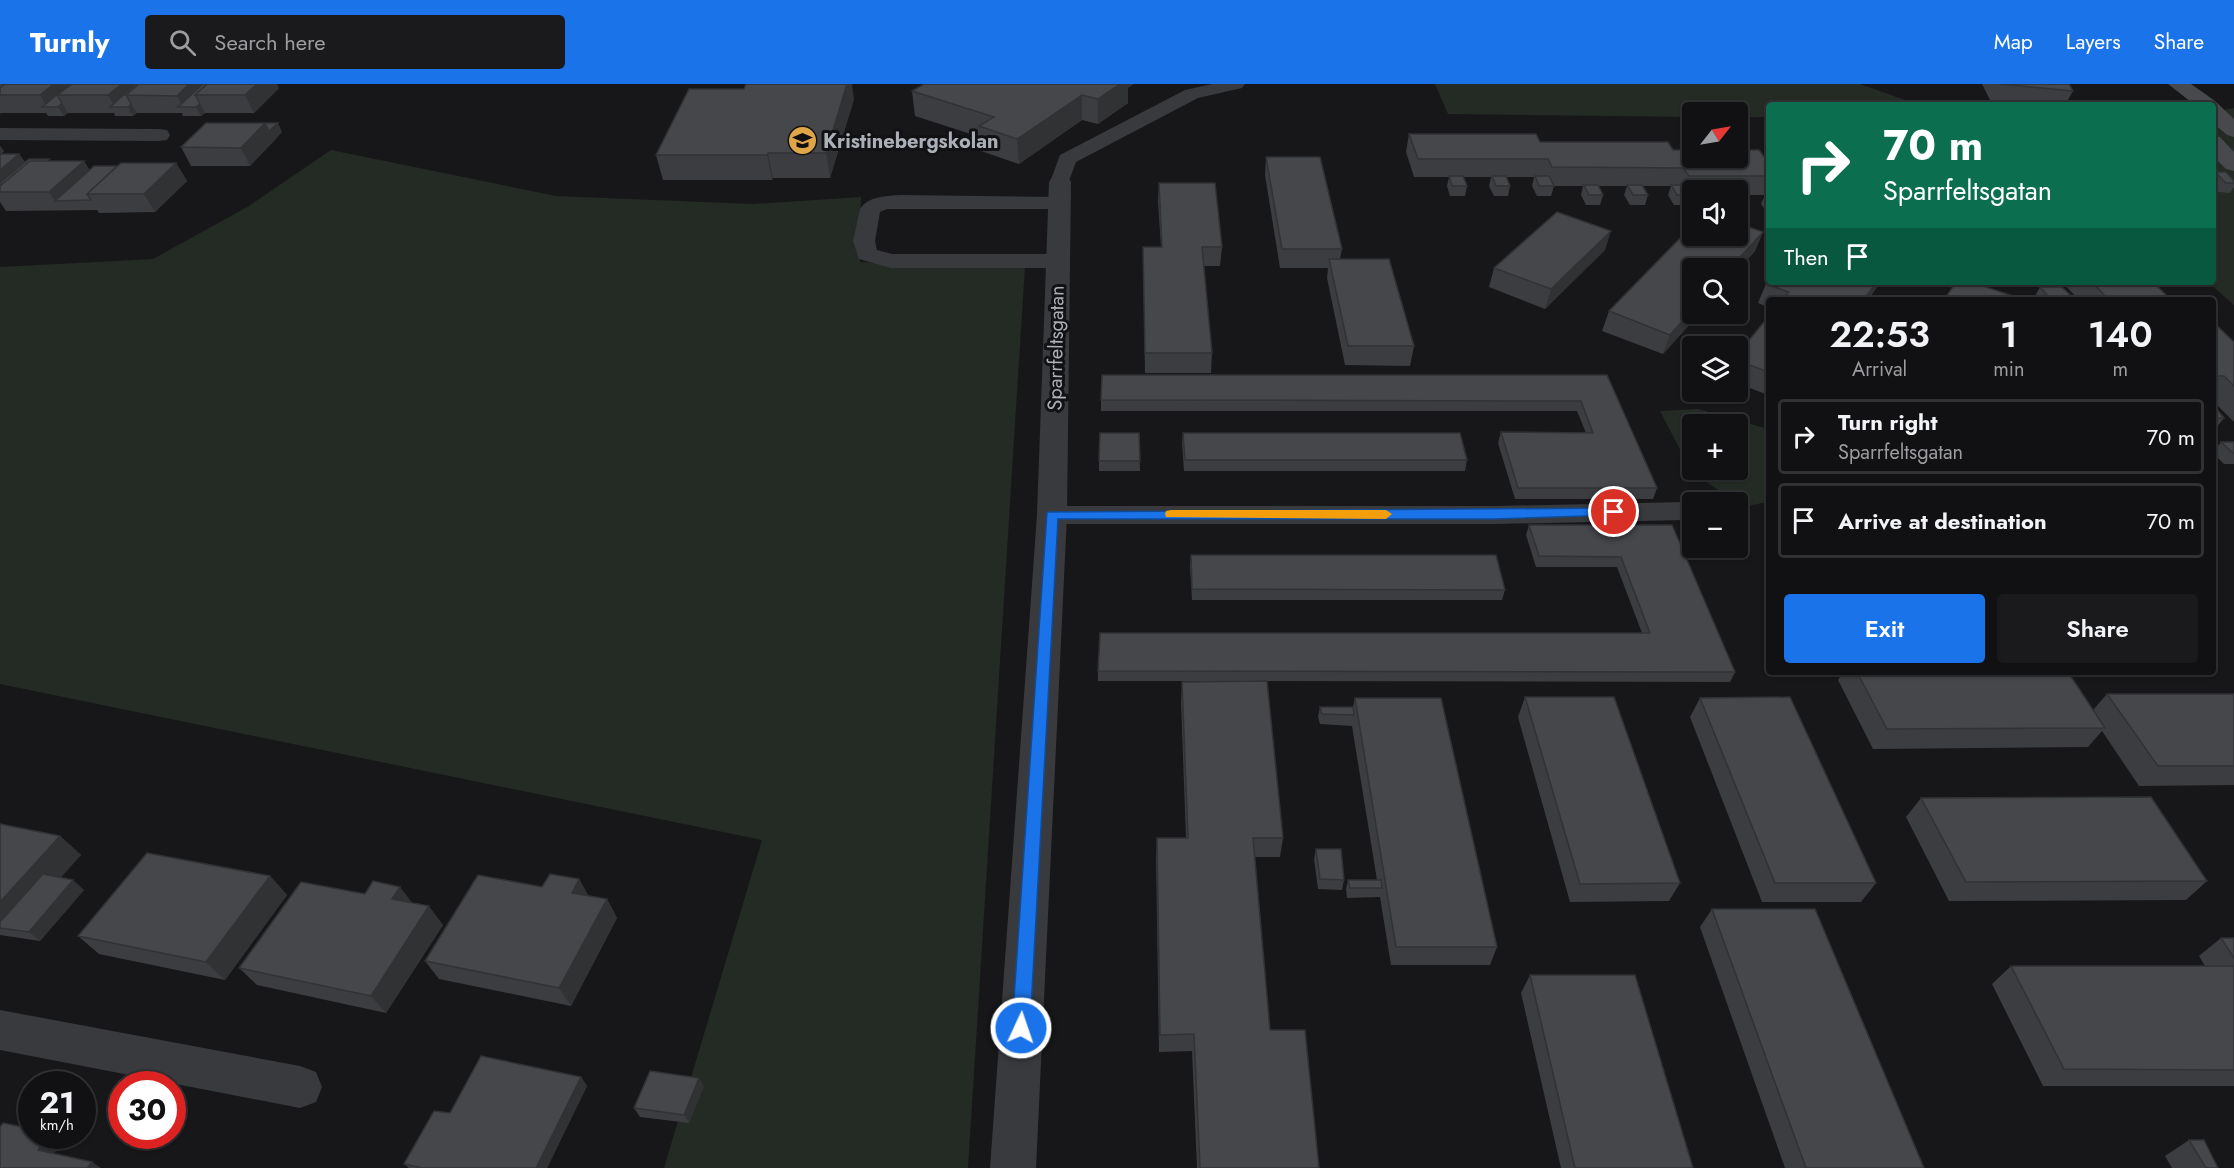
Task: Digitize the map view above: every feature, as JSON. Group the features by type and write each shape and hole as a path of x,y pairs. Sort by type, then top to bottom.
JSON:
{"street":[{"path":"2171,84 2180,102"},
{"path":"2178,84 2204,102"},
{"path":"2216,114 2234,131"},
{"path":"0,134 159,135"},
{"path":"2216,146 2234,164"},
{"name":"Sparrfeltsgatan","path":"1012,1168 1052,515 1060,192"},
{"path":"0,1030 300,1087"}],"lane":[{"path":"1058,261 891,261 875,259 867,254 864,241 870,209 882,203 901,201 1060,192 1067,159 1192,94 1236,84"},
{"path":"1052,515 1682,511"}],"shaded area":[{"path":"1435,84 1860,84 1911,102 1766,102 1766,117 1748,117 1748,102 1682,102 1682,117 1448,114"},
{"path":"2234,108 2234,305 2211,285 2216,285 2216,111"},
{"path":"331,150 556,196 753,204 861,197 860,262 1025,266 968,1168 664,1168 762,840 0,684 0,267 153,259 249,206"},
{"path":"1698,409 1716,414 1682,414 1682,454 1660,411"},
{"path":"1748,423 1766,428 1766,502 1748,506 1748,492 1721,492 1704,480 1748,480"}],"building":[{"path":"5,84 54,84 40,95 0,95 0,88"},
{"path":"70,84 72,84 57,95 62,103 58,107 42,107"},
{"path":"72,84 122,84 108,95 57,95"},
{"path":"136,84 139,84 126,95 131,104 128,107 110,107"},
{"path":"139,84 189,84 177,96 126,95"},
{"path":"203,84 207,84 195,95 200,104 196,107 178,107"},
{"path":"207,84 257,84 245,95 195,95"},
{"path":"746,84 847,84 826,153 656,155 689,89 744,89"},
{"path":"924,84 1120,84 1098,99 1082,95 1017,139 979,126 994,117 912,91"},
{"path":"2000,84 2069,84 2073,91"},
{"path":"206,123 265,123 241,148 181,147"},
{"path":"265,123 278,123 269,131"},
{"path":"1409,134 1536,134 1540,142 1668,142 1673,150 1682,150 1682,168 1552,167 1548,159 1418,159"},
{"path":"1748,150 1759,150 1766,158 1766,176 1689,176 1683,168 1748,168"},
{"path":"0,154 19,154 0,170"},
{"path":"1266,157 1320,157 1342,249 1282,249"},
{"path":"29,159 49,159 30,161 0,186 0,183"},
{"path":"30,161 84,161 49,192 0,192 0,186"},
{"path":"121,163 176,163 144,194 87,194"},
{"path":"94,166 117,166 87,194 91,200 55,201"},
{"path":"2216,172 2226,172 2234,181 2234,183 2226,183"},
{"path":"1449,176 1463,176 1467,186 1452,186"},
{"path":"1492,176 1506,176 1510,186 1496,186"},
{"path":"1535,176 1549,176 1554,186 1539,186"},
{"path":"1159,183 1215,183 1222,247 1202,247 1212,353 1145,353 1143,247 1162,247"},
{"path":"1584,185 1598,185 1603,195 1589,195"},
{"path":"1627,185 1642,185 1648,195 1633,195"},
{"path":"1671,185 1682,185 1682,195 1677,195"},
{"path":"1557,212 1611,231 1551,289 1494,268"},
{"path":"1748,227 1763,232 1739,258 1682,258 1682,321 1670,335 1609,311 1682,236 1682,246 1748,246"},
{"path":"1329,259 1389,259 1414,346 1348,346"},
{"path":"1769,285 1875,285 1865,297 1785,297 1789,292"},
{"path":"1954,285 1980,285 2016,297 1946,297"},
{"path":"2095,285 2156,285 2168,297 2106,297"},
{"path":"2040,287 2062,287 2071,296 2048,296"},
{"path":"1766,319 1766,371 1748,364 1748,342"},
{"path":"2216,325 2234,342 2234,386 2224,376 2216,376"},
{"path":"1102,375 1607,375 1657,488 1518,488 1501,432 1593,433 1581,401 1101,400"},
{"path":"2216,408 2224,418 2216,418"},
{"path":"1100,433 1139,433 1140,461 1099,461"},
{"path":"1183,433 1460,433 1467,460 1185,460"},
{"path":"2221,442 2234,442 2234,453 2233,453"},
{"path":"1529,525 1672,525 1682,548 1682,558 1686,558 1735,672 1098,671 1100,633 1650,633 1621,557 1539,556"},
{"path":"1191,555 1496,555 1505,590 1192,589"},
{"path":"1859,675 2070,675 2105,728 1887,729"},
{"path":"1267,681 1283,838 1253,838 1270,1030 1305,1030 1319,1168 1200,1168 1194,1034 1160,1035 1157,838 1188,838 1182,682"},
{"path":"2107,694 2234,694 2234,766 2158,766"},
{"path":"1525,697 1614,697 1680,883 1580,884"},
{"path":"1790,697 1876,883 1775,883 1700,698"},
{"path":"1355,698 1441,698 1497,947 1396,947"},
{"path":"1320,707 1353,707 1354,715 1322,714"},
{"path":"2151,797 2207,881 1966,882 1921,798"},
{"path":"0,824 60,836 0,902"},
{"path":"1316,849 1341,849 1344,880 1320,879"},
{"path":"147,853 270,876 206,962 78,936"},
{"path":"43,874 73,880 29,932 0,928 0,922"},
{"path":"550,874 579,879 572,893 607,899 559,988 425,961 478,875 542,887"},
{"path":"1348,880 1381,880 1382,888 1350,888"},
{"path":"373,881 400,887 392,899 429,906 371,996 239,968 301,882 365,894"},
{"path":"1712,909 1815,909 1924,1168 1806,1168"},
{"path":"2221,938 2234,938 2234,958"},
{"path":"2011,966 2234,966 2234,1070 2064,1069"},
{"path":"1530,975 1635,975 1693,1168 1575,1168"},
{"path":"481,1056 581,1077 536,1168 419,1168 404,1164 434,1111 450,1113"},
{"path":"650,1071 699,1078 684,1115 634,1108"},
{"path":"3,1123 18,1126 18,1149 39,1149 92,1162 87,1168 0,1168 0,1127"},
{"path":"2189,1140 2204,1140 2218,1168 2206,1168"}],"slow traffic":[{"path":"1171,514 1386,514"}],"place":[{"name":"Kristinebergskolan","path":"802,141"}],"route":[{"path":"1021,1028 1052,515 1614,512"}]}
